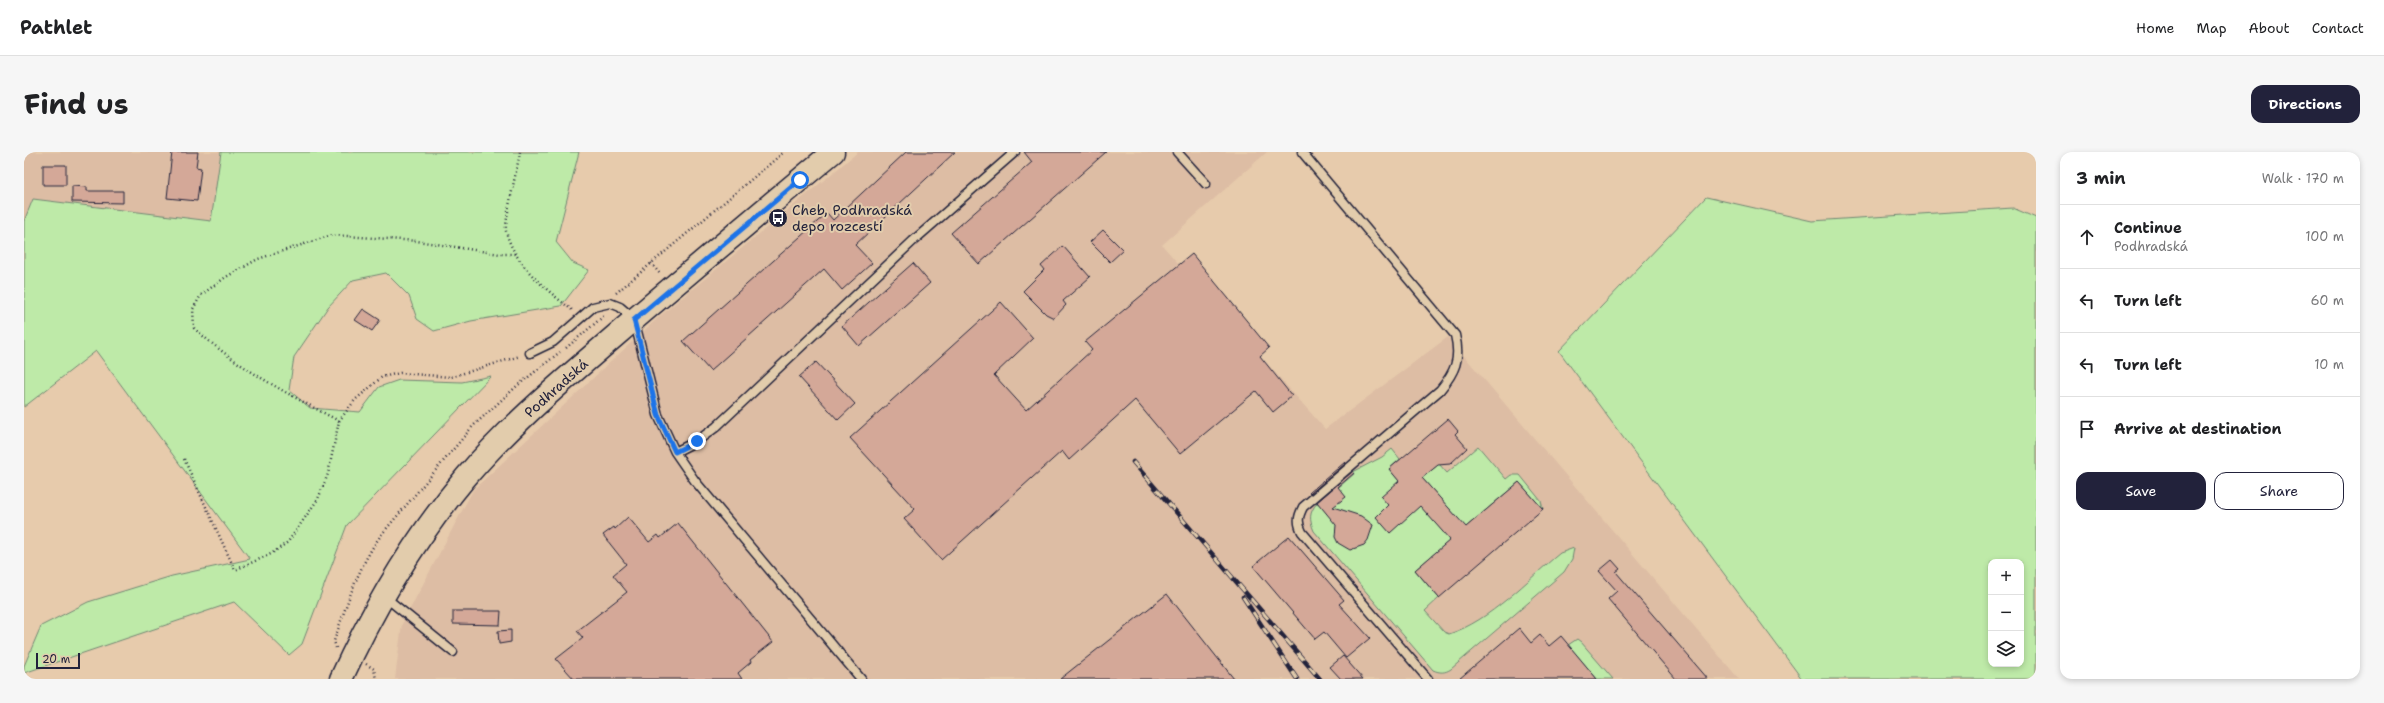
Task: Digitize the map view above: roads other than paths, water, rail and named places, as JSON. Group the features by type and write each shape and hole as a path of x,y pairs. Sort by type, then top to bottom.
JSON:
{"main road":[{"name":"Podhradská","path":"341,679 383,596 441,509 500,440 536,404 834,152"}],"lane":[{"path":"675,452 697,441 716,427 913,241 1015,152"},
{"path":"1177,152 1206,184"},
{"path":"1302,152 1454,335 1458,347 1453,375 1440,390 1304,507 1298,516 1302,532 1428,679"},
{"path":"530,353 553,342 593,307 610,303 620,307 634,320 658,415 675,452 695,481 861,679"},
{"path":"383,596 453,652"}],"railway":[{"path":"1133,462 1320,679"},
{"path":"1243,597 1297,679"}],"place":[{"name":"Cheb, Podhradská depo rozcestí","path":"778,218"}]}
